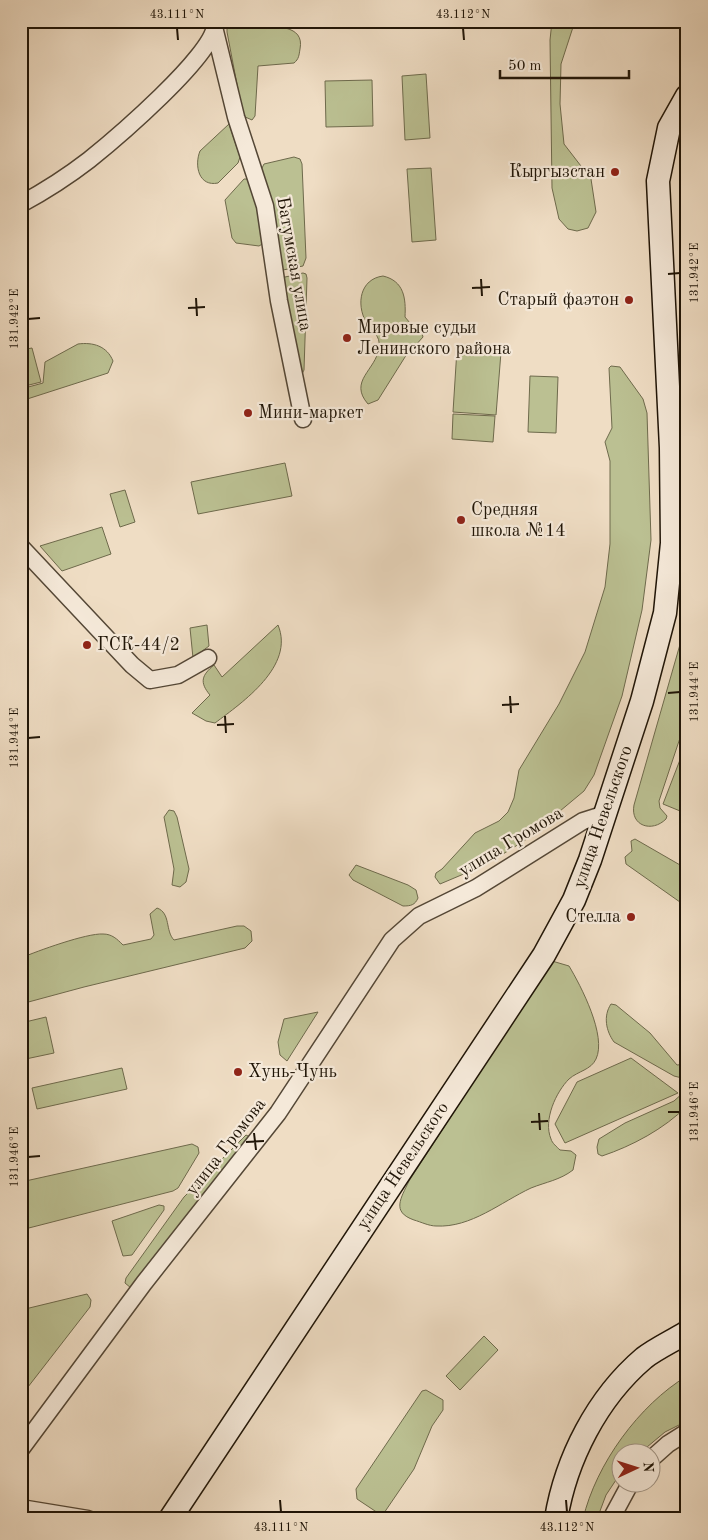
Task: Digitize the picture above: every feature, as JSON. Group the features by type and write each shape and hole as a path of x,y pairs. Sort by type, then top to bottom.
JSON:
{"main road":[{"name":"улица Невельского","path":"170,1519 544,955 574,900 605,814 642,701 665,613 672,543 672,448 658,181 669,128 687,96"},
{"path":"556,1519 560,1491 586,1431 607,1397 645,1358 687,1332"}],"street":[{"path":"21,204 50,188 122,132 190,67 207,46 215,26"},
{"name":"Батумская улица","path":"215,26 236,117 265,206 279,301 303,419"},
{"path":"21,547 132,665 150,680 178,675 208,658"},
{"name":"улица Громова","path":"21,1450 144,1283 278,1113 392,940 419,916 476,888 584,821 605,814"},
{"path":"660,1451 687,1432"},
{"path":"610,1519 625,1492"},
{"path":"21,1508 88,1519"}],"green space":[{"path":"227,21 252,21 256,25 287,28 298,35 300,41 298,57 294,63 258,66 255,116 252,120 243,116 227,32"},
{"path":"552,21 575,21 561,64 560,104 564,144 591,179 596,212 588,228 577,231 568,229 559,219 552,188 550,40"},
{"path":"426,74 430,138 405,140 402,76"},
{"path":"372,80 373,126 326,127 325,81"},
{"path":"229,124 240,157 238,163 218,183 206,182 202,179 198,169 200,151"},
{"path":"294,157 300,159 302,164 306,258 303,266 283,270 261,170 264,164"},
{"path":"431,168 436,240 412,242 407,169"},
{"path":"244,179 248,179 259,208 264,243 259,246 236,243 232,238 225,200"},
{"path":"306,274 307,278 304,370 301,376 283,280 285,277"},
{"path":"383,276 390,278 399,286 404,297 405,317 410,323 420,327 423,337 405,357 378,400 368,404 361,389 362,382 377,356 379,339 363,315 361,300 362,293 369,282"},
{"path":"78,344 99,346 107,352 113,361 108,373 21,401 21,389 43,383 45,362"},
{"path":"32,348 41,382 21,387 21,350"},
{"path":"457,349 501,352 496,415 453,412"},
{"path":"611,366 620,367 643,399 647,413 651,540 642,610 622,696 594,775 584,791 524,841 485,865 440,884 435,877 436,873 442,869 475,833 499,821 508,812 514,798 519,770 559,704 585,652 605,587 610,544 610,461 605,442 612,428 609,368"},
{"path":"530,376 558,377 556,433 528,432"},
{"path":"453,414 495,416 493,442 452,439"},
{"path":"285,463 292,496 198,514 191,482"},
{"path":"125,490 135,522 120,527 110,494"},
{"path":"102,527 111,554 62,571 40,546"},
{"path":"687,620 687,717 659,801 660,808 667,816 666,819 655,826 643,825 635,818 634,805"},
{"path":"207,625 209,646 193,658 190,628"},
{"path":"278,625 281,640 279,655 273,668 252,694 215,723 206,721 192,713 210,695 204,686 203,679 210,669 214,665 222,677"},
{"path":"683,752 687,753 685,813 663,804"},
{"path":"169,810 174,811 177,817 189,869 186,882 180,887 172,885 174,869 164,817"},
{"path":"635,839 687,869 687,907 626,864 625,857 632,851 631,841"},
{"path":"356,865 408,885 416,890 418,898 416,902 412,905 403,906 353,880 349,875"},
{"path":"157,908 164,914 174,940 244,926 251,931 252,941 245,948 21,1004 21,958 62,943 96,934 109,935 123,945 151,939 154,935 150,914"},
{"path":"552,961 569,966 586,998 598,1038 598,1049 594,1063 569,1079 555,1099 550,1115 549,1132 552,1142 560,1150 571,1151 576,1155 573,1170 558,1179 531,1188 474,1219 461,1223 449,1226 433,1226 407,1217 402,1213 400,1204 409,1181"},
{"path":"611,1004 616,1005 650,1033 677,1065 687,1064 687,1106 647,1136 602,1156 598,1154 599,1139 625,1123 674,1101 684,1092 686,1083 682,1078 674,1076 614,1042 606,1023 607,1013"},
{"path":"318,1012 287,1061 280,1055 278,1042 284,1019"},
{"path":"46,1017 54,1053 21,1060 21,1023"},
{"path":"631,1058 678,1093 565,1143 555,1124 577,1082"},
{"path":"122,1068 127,1089 37,1109 32,1088"},
{"path":"246,1135 250,1137 131,1288 125,1283 126,1278 184,1197"},
{"path":"192,1144 198,1147 199,1153 178,1188 173,1191 21,1230 21,1182"},
{"path":"159,1205 164,1206 164,1210 132,1255 123,1256 112,1221"},
{"path":"87,1294 91,1300 90,1307 21,1396 21,1310"},
{"path":"484,1336 498,1350 460,1390 446,1376"},
{"path":"687,1376 687,1421 665,1432 653,1442 619,1442 636,1419 669,1388"},
{"path":"426,1390 443,1400 443,1410 432,1426 414,1469 384,1513 378,1513 357,1499 356,1489 422,1391"},
{"path":"610,1456 610,1489 597,1519 583,1519 589,1498"}],"place":[{"name":"Кыргызстан","path":"615,172"},
{"name":"Старый фаэтон","path":"629,300"},
{"name":"Мировые судьи Ленинского района","path":"347,338"},
{"name":"Мини-маркет","path":"248,413"},
{"name":"Средняя школа №14","path":"461,520"},
{"name":"ГСК-44/2","path":"87,645"},
{"name":"Стелла","path":"631,917"},
{"name":"Хунь-Чунь","path":"238,1072"}]}
